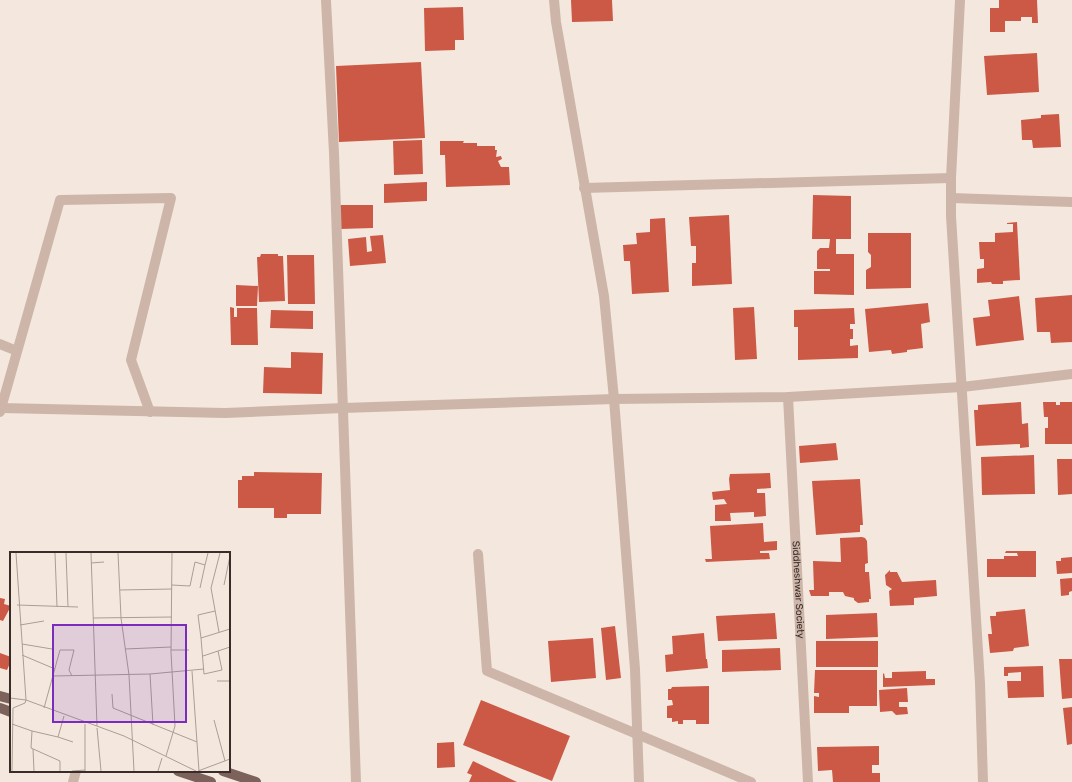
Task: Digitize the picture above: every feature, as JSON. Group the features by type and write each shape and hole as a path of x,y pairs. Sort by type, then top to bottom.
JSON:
{"main road":[{"path":"0,696 10,700"},
{"path":"0,708 10,712"},
{"path":"181,772 211,782"},
{"path":"226,772 256,782"}],"street":[{"path":"326,0 334,153 356,782"},
{"path":"554,0 556,22 584,188 604,296 614,399 635,669 639,782"},
{"path":"960,0 951,178 951,216 980,676 983,782"},
{"path":"584,188 951,178"},
{"path":"150,412 131,360 171,198 60,200 0,410 150,412 225,413 614,399 788,397 962,387 1072,374"},
{"path":"951,198 1072,202"},
{"path":"0,344 17,351"},
{"name":"Siddheshwar Society","path":"788,397 808,782"},
{"path":"478,554 487,671 751,782"},
{"path":"73,782 76,772"}],"building":[{"path":"571,0 612,0 613,21 572,22"},
{"path":"999,0 1037,0 1038,23 1032,23 1032,17 1021,17 1021,21 1005,21 1005,32 990,32 990,8 999,8"},
{"path":"463,7 464,40 455,40 455,50 425,51 424,8"},
{"path":"1037,53 1039,92 987,95 984,56"},
{"path":"421,62 425,138 339,142 336,66"},
{"path":"1059,114 1061,147 1033,148 1032,140 1022,140 1021,120 1041,118 1041,115"},
{"path":"422,140 423,174 394,175 393,141"},
{"path":"440,141 464,141 463,143 477,143 477,146 495,146 495,150 497,150 496,157 501,156 502,159 498,161 501,167 509,167 510,185 446,187 445,155 440,155"},
{"path":"427,182 427,201 384,203 384,184"},
{"path":"813,195 851,196 851,239 836,239 836,254 854,254 854,295 814,294 814,271 830,271 830,269 817,269 817,251 820,248 829,248 830,239 812,239"},
{"path":"339,205 373,205 373,228 340,229"},
{"path":"729,215 732,284 692,286 692,263 696,263 696,246 691,246 689,217"},
{"path":"665,218 669,292 632,294 630,261 624,261 623,245 637,244 636,233 650,232 650,219"},
{"path":"1017,222 1020,280 1003,281 1003,284 992,284 991,282 977,283 977,269 984,268 984,259 980,259 979,242 995,242 995,233 1013,232 1013,224 1007,223"},
{"path":"868,233 911,233 911,288 866,289 866,270 871,267 871,255 868,252"},
{"path":"383,235 386,263 350,266 348,239 366,237 367,252 372,251 370,236"},
{"path":"261,254 278,254 278,256 283,256 285,301 259,302 257,257 260,257"},
{"path":"287,255 314,255 315,304 288,304"},
{"path":"236,285 258,286 257,306 236,306"},
{"path":"1072,295 1072,342 1051,343 1050,332 1037,332 1035,298"},
{"path":"1019,296 1024,340 976,346 973,318 990,316 988,300"},
{"path":"928,303 930,322 921,324 923,348 892,354 891,350 869,352 865,309"},
{"path":"230,307 234,308 234,317 237,317 237,308 257,308 258,345 231,345"},
{"path":"754,307 757,359 735,360 733,308"},
{"path":"854,308 855,324 850,324 850,329 853,329 853,339 850,339 850,346 858,345 858,358 798,360 798,327 794,327 794,310"},
{"path":"271,310 313,311 313,329 270,328"},
{"path":"291,352 323,353 322,394 263,393 264,367 291,368"},
{"path":"1021,402 1022,424 1028,423 1029,447 1020,448 1020,444 976,446 974,410 978,410 978,405"},
{"path":"1043,402 1056,402 1056,405 1060,405 1060,402 1072,402 1072,444 1045,444 1045,428 1048,428 1048,417 1044,417"},
{"path":"836,443 838,460 800,463 799,446"},
{"path":"1034,455 1035,494 982,495 981,457"},
{"path":"1057,459 1072,459 1072,494 1058,495"},
{"path":"254,472 322,473 321,514 287,514 287,518 274,518 274,508 238,508 238,480 242,480 242,476 254,476"},
{"path":"770,473 771,488 757,489 757,493 765,493 766,516 754,517 754,512 730,513 731,521 715,521 715,505 727,504 724,499 713,500 712,492 730,490 730,474"},
{"path":"860,479 863,525 860,525 860,532 816,535 812,481"},
{"path":"763,523 764,542 777,541 777,550 760,551 760,553 769,553 770,559 706,562 705,559 712,559 710,526"},
{"path":"862,537 867,541 868,563 865,564 865,572 869,572 871,599 869,599 869,602 858,603 854,600 854,598 845,596 843,592 829,592 829,596 811,596 809,590 814,590 813,561 841,562 840,538"},
{"path":"1006,551 1036,551 1036,577 987,577 987,559 1004,559 1004,556 1018,556 1017,553 1005,553"},
{"path":"1072,557 1072,573 1057,574 1056,561 1061,561 1061,558"},
{"path":"890,570 890,572 897,572 902,582 936,580 937,596 914,598 914,605 890,606 889,591 892,589 886,585 885,575"},
{"path":"1072,578 1072,591 1069,592 1069,595 1061,596 1060,579"},
{"path":"0,598 5,599 4,604 10,606 10,608 3,621 0,620"},
{"path":"1025,609 1029,646 1014,648 1013,651 990,653 988,634 992,634 990,616 996,616 996,612"},
{"path":"775,613 777,639 718,641 716,616"},
{"path":"877,613 878,637 826,639 826,615"},
{"path":"615,626 621,678 606,680 601,628"},
{"path":"704,633 708,668 666,672 665,655 673,654 672,636"},
{"path":"593,638 596,678 551,682 548,641"},
{"path":"816,641 878,641 878,667 816,667"},
{"path":"780,648 781,670 722,672 722,650"},
{"path":"0,653 10,657 10,663 7,670 0,668"},
{"path":"1059,659 1072,659 1072,698 1062,699"},
{"path":"1043,666 1044,697 1008,698 1007,681 1021,681 1021,672 1008,673 1008,676 1004,676 1004,667"},
{"path":"815,670 877,670 877,706 849,706 849,713 814,713 814,696 819,697 819,693 814,693"},
{"path":"926,671 926,679 935,679 935,685 883,687 884,673 885,678 892,678 892,672"},
{"path":"709,686 709,724 696,724 696,720 683,720 683,724 678,724 678,721 672,722 672,718 667,718 667,706 673,705 672,700 668,700 668,689 671,689 672,687"},
{"path":"907,688 908,702 899,702 899,707 907,707 908,714 896,715 892,711 880,712 879,690"},
{"path":"481,700 570,736 552,781 463,745"},
{"path":"1072,707 1072,744 1067,745 1063,708"},
{"path":"454,742 455,767 437,768 437,743"},
{"path":"879,746 879,765 872,765 872,773 880,773 880,782 833,782 832,770 818,771 817,747"},
{"path":"473,761 517,782 469,782 472,775 467,773"}]}
